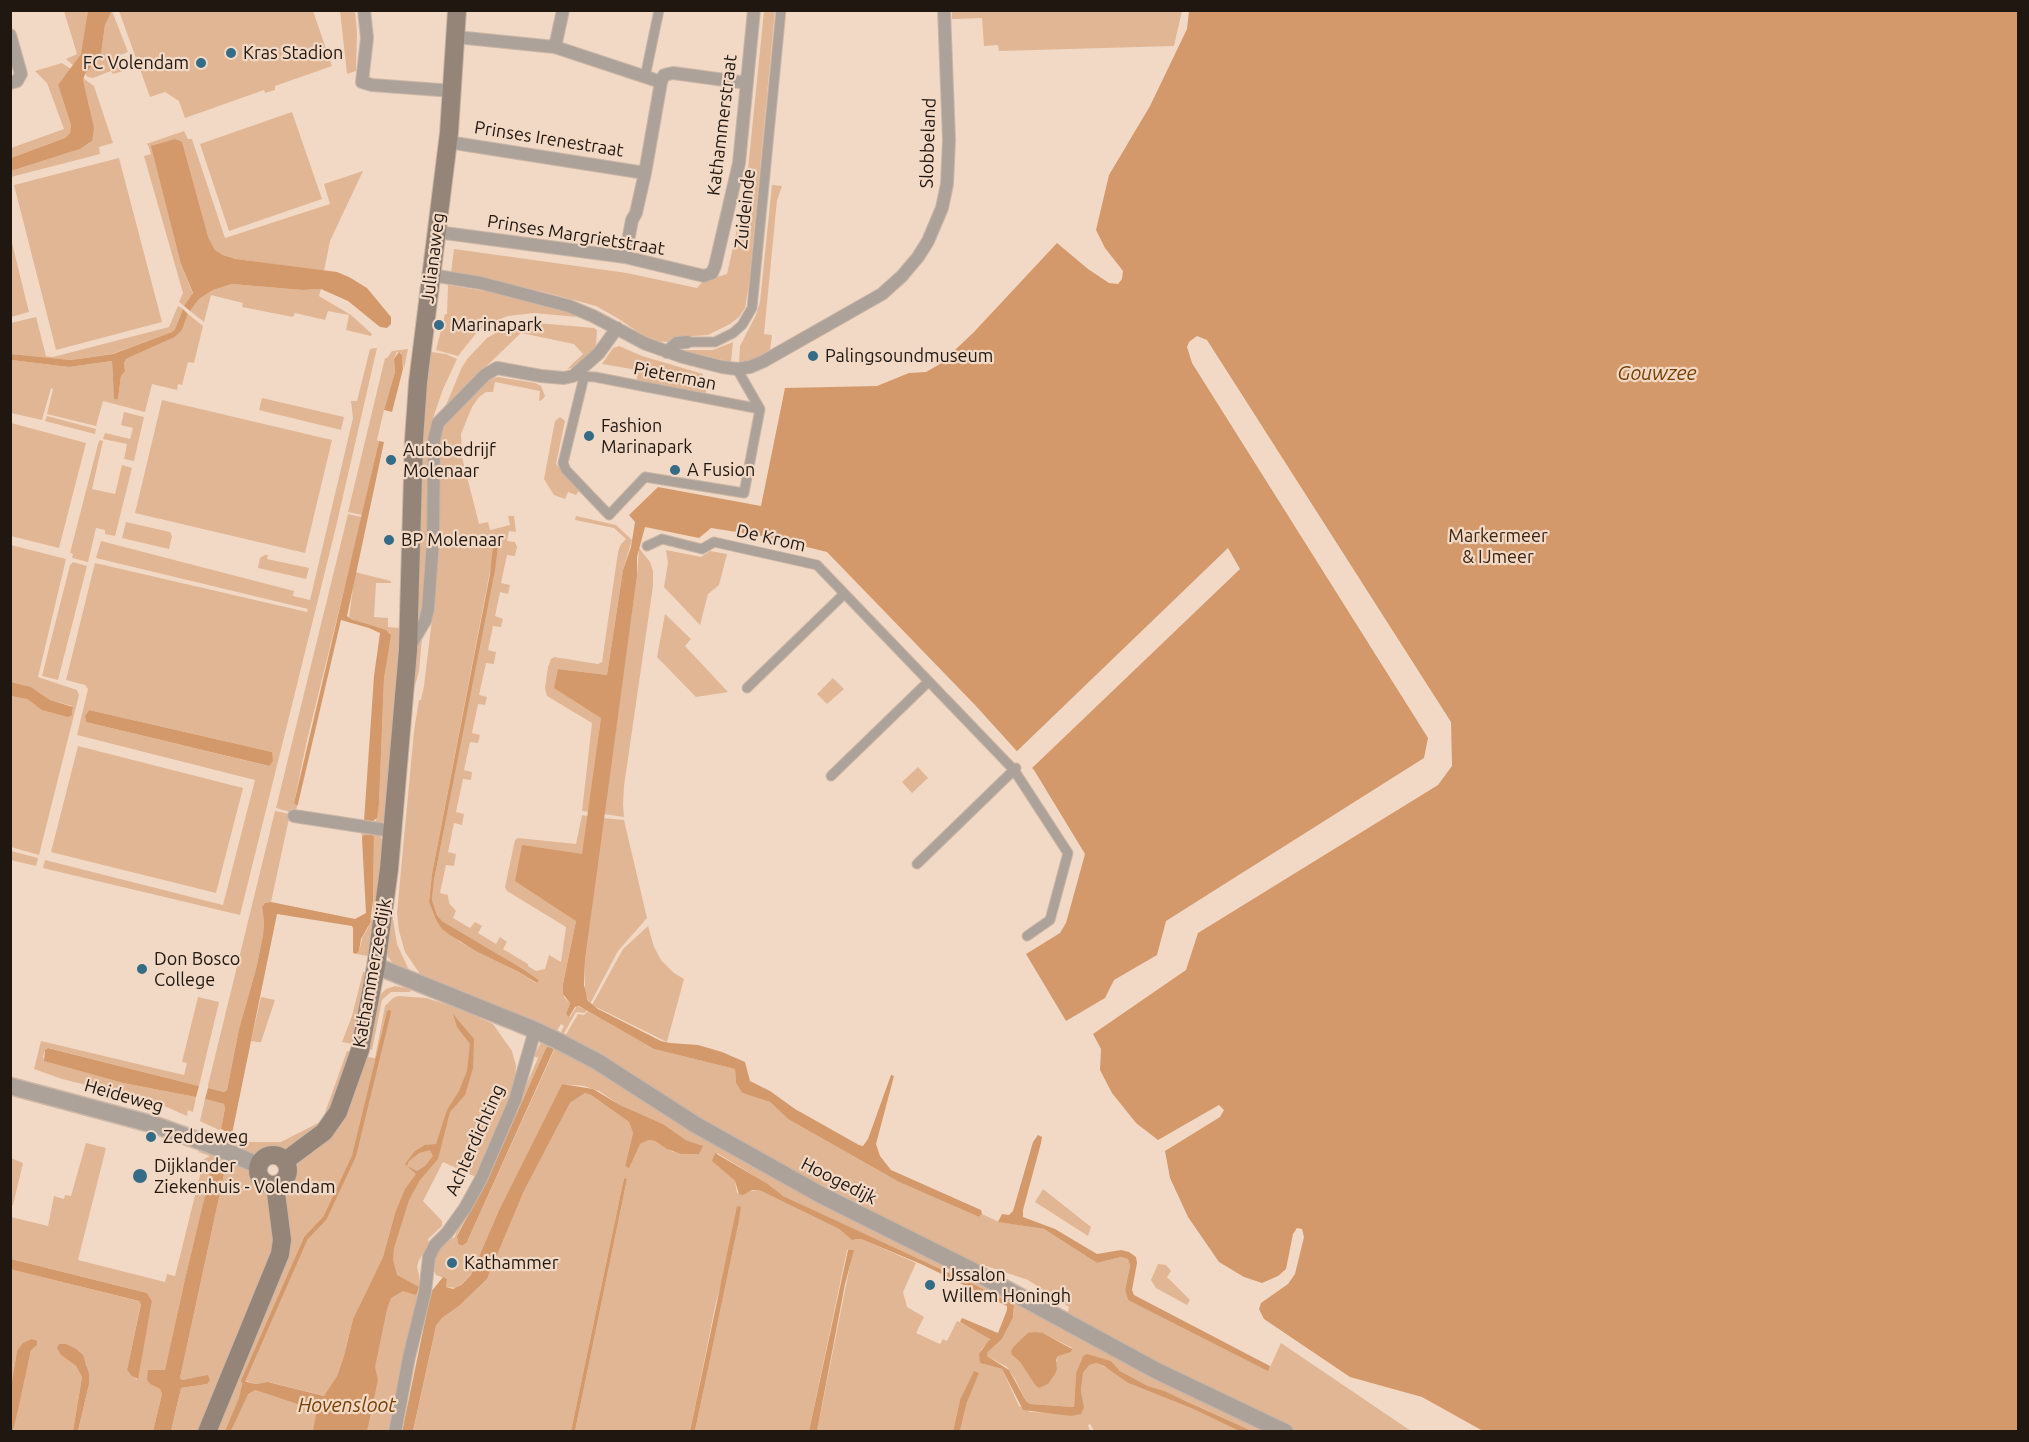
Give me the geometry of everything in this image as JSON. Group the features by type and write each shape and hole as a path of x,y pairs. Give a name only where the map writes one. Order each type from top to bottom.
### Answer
{"main road":[{"name":"Julianaweg","path":"408,650 415,423 448,142 457,10"},
{"name":"Kathammerzeedijk","path":"285,1161 324,1131 338,1112 360,1050 376,966 392,831 408,650"},
{"path":"273,1155 285,1161 288,1172 286,1178 275,1185 267,1184 260,1178 258,1165 263,1158 273,1155"},
{"path":"207,1431 280,1254 282,1240 275,1185"}],"street":[{"path":"364,10 367,38 362,82 372,85 453,91"},
{"path":"555,47 563,10"},
{"path":"645,77 659,10"},
{"name":"Kathammerstraat","path":"708,275 714,271 736,181 754,10"},
{"name":"Zuideinde","path":"667,352 677,343 715,342 733,333 742,325 752,308 781,10"},
{"name":"Slobbeland","path":"667,352 737,369 764,361 882,294 918,257 928,241 942,208 947,184 949,141 944,10"},
{"path":"10,34 21,74 17,81 10,83"},
{"path":"456,37 555,47 661,82"},
{"path":"625,257 645,173 664,75 673,73 747,83"},
{"name":"Prinses Irenestraat","path":"448,142 645,173"},
{"name":"Prinses Margrietstraat","path":"437,232 625,257 704,276 708,275"},
{"path":"431,275 481,283 570,306 667,352"},
{"path":"617,328 579,376 563,463 566,470 609,515 645,477 744,493 760,409"},
{"path":"408,650 425,621 428,609 433,542 434,440 438,423 483,377 501,367 542,376 564,378 579,376"},
{"name":"Pieterman","path":"737,369 760,409"},
{"name":"Pieterman","path":"579,376 760,409"},
{"name":"De Krom","path":"647,546 662,539 702,549 714,542 817,565 928,682 1016,768 1068,854 1050,920 1027,936"},
{"path":"747,688 844,594"},
{"path":"831,776 928,682"},
{"path":"917,864 1016,768"},
{"path":"294,816 392,831"},
{"name":"Hoogedijk","path":"376,966 535,1030 598,1062 696,1125 821,1195 973,1271 1157,1371 1285,1431"},
{"name":"Achterdichting","path":"395,1431 424,1292 429,1257 435,1245 465,1208 481,1179 515,1100 535,1030"},
{"name":"Heideweg","path":"10,1086 155,1125 258,1165"}],"shaded area":[{"path":"952,10 1118,10 1119,12 1182,11 1174,46 999,51 998,45 984,46 982,18 952,19"},
{"path":"64,11 88,11 84,48 74,66 66,59 77,54"},
{"path":"112,11 128,52 118,56 123,71 113,74 111,71 93,78 88,77 85,74 101,54 105,25"},
{"name":"Kras Stadion","path":"119,11 313,11 332,66 275,86 275,90 265,93 264,90 185,118 179,101 165,92 150,97"},
{"path":"340,11 355,11 356,71 347,74"},
{"path":"764,11 775,11 749,284 745,308 739,317 708,335 676,337 668,342 651,341 596,306 544,292 451,273 454,249 627,273 697,288 703,281 727,274 746,189"},
{"path":"62,63 71,69 58,85 71,125 70,133 65,138 11,158 11,148 64,129 47,83 35,71"},
{"path":"83,78 94,86 113,143 99,147 100,154 11,177 11,171 80,149 92,141 89,106"},
{"path":"292,112 322,199 229,231 200,144"},
{"path":"184,131 188,139 192,139 225,238 330,204 324,184 363,171 330,241 324,271 236,259 215,250 208,238 181,264 193,294 184,306 179,302 183,293 144,156 151,154 146,144"},
{"path":"119,158 162,322 56,350 14,185"},
{"path":"772,185 782,186 777,200 764,334 772,335 770,350 749,361 739,363 740,346 760,302"},
{"path":"11,239 29,312 10,317"},
{"path":"232,284 302,290 321,289 319,296 351,315 372,334 371,336 346,330 349,315 328,311 325,320 295,313 293,317 242,307 243,303 211,295 204,322 190,311 199,299 213,290"},
{"path":"448,285 492,292 571,313 576,317 535,313 508,316 490,323 477,332 458,356 436,350 445,314 447,314"},
{"path":"178,306 183,309 172,332 112,354 71,360 11,354 11,323 36,317 46,356 53,357 169,327"},
{"path":"188,314 203,326 194,363 188,362 182,385 178,384 177,390 152,384 145,412 103,401 96,426 47,414 53,389 51,388 42,420 11,413 11,360 69,367 112,361 114,398 118,399 126,359 175,337 182,330"},
{"path":"537,323 594,328 597,330 596,347 578,366 567,369 583,354 574,344 521,333 446,405 462,367 487,338 504,328 518,324"},
{"path":"733,342 731,362 682,350 713,350"},
{"path":"619,346 642,356 703,374 701,381 707,384 706,393 637,380 637,370 602,364 613,348"},
{"path":"377,348 335,531 240,915 43,868 45,860 223,905 255,780 77,735 88,689 85,685 66,680 95,563 307,612 308,609 96,558 101,541 294,591 293,596 310,600 353,418 351,401 357,401 370,349","holes":["89,710 272,752 268,766 86,722 85,716"]},
{"path":"408,349 404,369 401,353 397,352 394,359 395,372 377,440 379,441 362,515 348,512 385,358 392,351"},
{"path":"431,352 446,354 457,359 443,389 431,424 429,549 425,610 417,627 420,435 427,368"},
{"path":"498,377 535,383 541,386 545,396 539,401 540,391 495,382 493,392 486,392 479,397 472,407 461,434 462,457 479,524 488,522 490,530 510,525 508,516 514,516 516,532 509,531 507,541 515,542 517,547 515,556 507,555 501,583 510,585 508,594 500,592 495,616 503,619 501,627 493,626 488,650 496,652 494,664 486,663 479,695 487,697 485,705 478,704 472,733 480,735 478,743 470,742 464,770 472,772 471,780 463,779 456,812 464,814 462,825 454,823 448,852 456,854 454,866 446,865 440,893 448,895 449,903 456,911 453,918 470,928 475,922 482,926 478,933 496,944 500,937 507,942 503,949 536,971 545,969 549,955 561,962 566,927 507,891 505,887 515,840 518,838 576,844 582,815 588,816 576,921 563,984 564,997 570,1003 566,1014 570,1017 577,1006 587,1010 585,1013 576,1012 563,1035 559,1036 564,1026 561,1024 555,1034 424,980 405,952 397,913 414,731 419,700 421,700 424,686 432,619 438,443 441,427 489,379","holes":["498,548 432,900 437,915 442,921 539,980 536,983 460,942 436,920 429,902 432,874 491,566"]},
{"path":"262,398 344,417 341,430 259,410"},
{"path":"162,400 332,440 305,553 135,513"},
{"path":"124,412 144,417 134,461 124,459 127,444 103,439 105,433 130,439 133,428 121,425"},
{"path":"47,416 96,429 95,434 45,421"},
{"path":"560,417 565,421 556,464 579,489 576,495 568,492 565,499 554,495 544,479 555,421"},
{"path":"11,423 86,443 59,548 11,536"},
{"path":"100,440 103,441 92,489 115,494 122,465 132,468 115,536 105,534 105,530 96,528 88,562 72,558 73,554 70,553"},
{"path":"348,514 362,517 307,740 294,803 297,806 296,810 291,809 290,812 276,808"},
{"path":"576,516 616,525 632,540 623,570 607,675 558,669 601,718 589,812 582,811 592,723 547,696 545,688 548,667 554,657 598,664 602,662 618,552 626,539 614,528 575,520"},
{"path":"126,522 170,532 172,536 169,549 122,538"},
{"path":"11,545 66,559 38,677 77,690 79,695 39,855 11,847 11,696 27,699 35,705 72,715 73,709 72,706 50,700 31,687 10,682"},
{"path":"639,548 650,562 653,571 653,586 624,786 624,817 604,814"},
{"path":"666,550 701,557 710,551 727,554 719,585 708,594 700,625 664,587 668,563"},
{"path":"268,555 267,559 309,568 306,579 258,568 260,558"},
{"path":"73,562 87,566 58,680 42,676 70,565"},
{"path":"355,572 391,581 391,583 376,583 374,617 388,618 388,627 398,628 402,632 384,821 380,825 364,823 376,821 379,804 384,679 390,633 349,618"},
{"path":"665,614 691,639 685,646 728,692 696,697 657,657"},
{"path":"422,638 419,671 410,704 415,645"},
{"path":"833,678 844,689 827,704 817,694"},
{"path":"78,746 243,788 216,893 51,852"},
{"path":"918,767 928,778 912,793 902,782"},
{"path":"275,811 290,814 271,902 265,903 262,907 263,935 239,1029 227,1090 224,1092 208,1088 208,1085"},
{"path":"603,818 624,820 647,918 618,951 590,1004 585,991 585,960"},
{"path":"361,830 379,834 384,843 370,955 368,956 356,954 373,911 374,838 362,837"},
{"path":"11,851 38,858 36,866 11,860"},
{"path":"391,907 397,944 408,968 414,974 396,967 388,957 386,949"},
{"path":"648,926 654,947 661,960 684,979 667,1042 592,1005 623,949"},
{"path":"363,972 367,972 352,1044 342,1042 352,1016"},
{"path":"395,986 412,989 410,992 391,992 382,1000 372,1050 369,1049 379,996 386,989"},
{"path":"398,996 426,998 458,1008 493,1024 512,1051 516,1066 514,1090 476,1177 443,1162 423,1201 442,1221 442,1226 428,1239 429,1245 417,1267 419,1287 391,1431 343,1431 407,1187 395,1213 383,1257 353,1319 337,1376 325,1396 269,1382 256,1384 247,1381 225,1431 212,1432 278,1276 285,1191 293,1180 299,1160 342,1120 367,1057 375,1058 385,1006"},
{"path":"198,997 219,1002 199,1086 49,1048 45,1050 43,1057 45,1061 123,1083 196,1097 193,1112 188,1110 187,1116 155,1102 62,1079 34,1069 41,1041 184,1075 187,1063 182,1062"},
{"path":"261,997 275,1000 261,1042 257,1042 251,1041"},
{"path":"588,1011 654,1049 735,1069 736,1083 742,1093 770,1102 788,1119 899,1182 979,1217 982,1214 999,1222 1044,1229 1097,1263 1121,1257 1128,1259 1130,1266 1125,1290 1128,1300 1270,1367 1281,1343 1411,1431 1297,1431 1067,1316 1069,1307 1028,1280 959,1257 793,1174 565,1036 578,1014 584,1015"},
{"path":"541,1042 550,1045 546,1048 488,1178 457,1235 458,1244 462,1246 468,1240 556,1046 947,1264 944,1271 835,1221 777,1193 771,1186 717,1153 721,1168 735,1181 737,1193 759,1190 839,1229 850,1238 861,1239 916,1263 903,1292 907,1307 924,1317 916,1333 940,1344 943,1339 947,1341 957,1321 989,1337 989,1342 981,1350 984,1364 1002,1369 1019,1406 1030,1412 1056,1413 1083,1410 1081,1391 1083,1373 1089,1364 1096,1363 1109,1369 1128,1383 1193,1409 1239,1431 1094,1431 1090,1424 1088,1425 1090,1431 960,1431 967,1402 960,1400 953,1431 817,1431 853,1250 847,1250 809,1431 695,1431 738,1224 716,1302 690,1431 575,1431 627,1179 624,1178 571,1431 413,1432 436,1326 442,1318 459,1306 487,1279 524,1191 570,1103 585,1093 629,1122 633,1133 625,1166 628,1167 640,1144 649,1140 673,1152 699,1154 702,1146 686,1140 663,1124 620,1105 599,1091 584,1086 562,1084 499,1210 471,1275 457,1288 446,1287 447,1279 436,1275 432,1267 436,1253 445,1242 455,1237 458,1226 491,1166 538,1058 534,1056"},
{"path":"347,1051 351,1052 327,1118 290,1148 247,1153 199,1132 202,1129 232,1142 281,1142 322,1121"},
{"path":"205,1099 224,1104 219,1130 200,1121"},
{"path":"86,1143 106,1148 78,1260 165,1282 167,1274 175,1276 204,1159 210,1156 198,1152 201,1150 247,1168 255,1183 268,1195 275,1249 200,1431 171,1431 181,1388 207,1384 207,1376 182,1380 180,1378 226,1165 215,1160 165,1371 148,1370 150,1384 160,1389 162,1394 153,1431 78,1431 89,1384 86,1363 61,1355 76,1366 82,1377 73,1431 13,1431 31,1350 17,1351 11,1387 11,1269 141,1303 127,1370 137,1380 152,1301 147,1293 11,1259 11,1217 48,1226 54,1196 64,1199 65,1195 71,1196"},
{"path":"11,1158 23,1163 13,1205 11,1205"},
{"path":"1043,1189 1091,1227 1088,1236 1035,1202"},
{"path":"1158,1264 1166,1265 1171,1271 1167,1277 1190,1300 1187,1305 1156,1288 1151,1280"},
{"path":"951,1267 991,1288 989,1292 948,1273"},
{"path":"993,1289 1271,1431 1252,1431 1148,1386 1120,1371 1111,1361 1087,1355 1083,1356 1076,1373 1074,1407 1030,1404 1026,1401 1007,1367 987,1356 988,1352 1002,1339 1013,1318 1014,1309 1014,1305 991,1293","holes":["1029,1333 1043,1333 1072,1348 1058,1356 1056,1363 1035,1385 1020,1362 1012,1355 1015,1345"]},
{"path":"255,1390 303,1406 317,1415 314,1431 231,1432 245,1392"}],"water":[{"path":"88,11 112,11 105,25 101,54 83,80 94,128 92,141 80,149 11,171 11,158 65,138 70,133 71,125 58,85 81,54"},
{"name":"Gouwzee","path":"1189,11 2018,11 2018,1431 1483,1431 1422,1397 1350,1377 1264,1319 1259,1309 1261,1303 1288,1284 1295,1274 1304,1237 1302,1229 1297,1228 1293,1234 1286,1269 1278,1276 1262,1283 1244,1277 1219,1262 1188,1217 1170,1178 1165,1151 1220,1117 1224,1110 1219,1105 1158,1140 1136,1123 1112,1093 1100,1070 1101,1049 1093,1034 1186,970 1198,933 1438,785 1452,766 1451,722 1207,340 1197,336 1189,342 1187,347 1192,363 1428,738 1424,758 1166,921 1157,955 1114,980 1105,998 1066,1021 1026,954 1060,933 1066,923 1085,854 1034,770 975,705 827,552 762,536 711,528 699,538 645,527 637,557 637,576 585,960 584,985 588,1001 598,1009 661,1041 698,1045 745,1062 750,1081 770,1091 795,1109 863,1146 868,1139 891,1075 894,1076 876,1144 880,1156 891,1170 981,1210 982,1214 979,1217 899,1182 788,1119 770,1102 742,1093 736,1083 735,1069 654,1049 579,1006 575,1007 569,1017 566,1014 570,1003 563,994 563,984 576,921 515,881 522,845 582,854 601,718 554,688 558,669 607,675 623,570 631,547 635,522 629,515 658,487 761,506 785,388 877,386 909,373 926,372 940,364 973,333 1057,243 1088,269 1109,283 1118,284 1122,279 1123,271 1105,248 1096,230 1109,175 1150,106 1187,29"},
{"path":"175,139 182,142 208,237 215,250 236,259 337,272 349,277 367,288 391,317 391,324 387,328 380,327 348,301 321,289 302,290 232,284 213,290 199,299 190,311 184,306 193,293 181,264 151,146"},
{"path":"183,309 188,314 182,330 175,337 126,359 118,399 114,399 112,361 69,367 11,360 11,354 71,360 113,354 172,332"},
{"path":"399,352 402,355 403,369 392,412 384,410 395,372 394,359"},
{"path":"379,441 384,442 347,616 386,630 391,635 384,679 379,804 377,818 372,822 364,821 374,676 380,633 341,620 297,806 294,803"},
{"path":"493,546 498,547 495,570 432,900 437,915 442,921 523,969 539,980 537,983 476,951 442,929 429,902 432,874 490,574"},
{"path":"11,682 31,687 50,700 73,707 72,715 68,717 42,710 27,699 11,696"},
{"path":"89,710 272,752 273,761 269,766 86,722 85,716"},
{"path":"364,835 374,837 373,901 370,923 356,954 353,953 352,926 277,914 232,1134 227,1132 221,1129 224,1104 205,1099 208,1088 224,1092 227,1090 239,1029 263,935 262,907 265,903 271,902 355,919 366,913 362,837"},
{"name":"Hovensloot","path":"453,1014 474,1039 473,1068 465,1095 450,1112 438,1159 420,1180 409,1200 394,1248 393,1260 397,1275 419,1287 416,1295 403,1291 391,1298 387,1309 375,1367 378,1380 367,1431 313,1431 316,1415 303,1406 255,1390 248,1394 231,1431 225,1431 239,1398 243,1381 256,1384 268,1382 324,1396 337,1376 353,1319 383,1257 395,1213 405,1189 416,1174 407,1166 405,1164 415,1151 425,1145 436,1144 447,1110 459,1091 467,1071 470,1044 457,1027","holes":["430,1150 433,1156 425,1166 417,1171 407,1166 409,1161 419,1153"]},
{"path":"550,1045 554,1049 467,1242 462,1246 458,1244 457,1236 488,1178 546,1048"},
{"path":"48,1048 199,1086 196,1097 123,1083 44,1061 45,1050"},
{"path":"562,1084 593,1089 620,1105 663,1124 686,1140 703,1146 699,1154 681,1154 649,1140 640,1144 629,1168 625,1166 633,1133 629,1122 585,1093 570,1103 524,1191 487,1279 459,1306 442,1318 436,1326 413,1431 402,1432 431,1292 443,1277 447,1279 446,1287 453,1289 471,1275 499,1210"},
{"path":"1038,1135 1042,1137 1041,1143 1023,1217 1055,1229 1097,1254 1121,1250 1129,1252 1136,1257 1137,1263 1132,1290 1134,1295 1270,1366 1268,1371 1128,1300 1125,1290 1130,1266 1128,1259 1121,1257 1097,1263 1044,1229 998,1222 1002,1214 1009,1215 1013,1211 1033,1142"},
{"path":"715,1153 768,1184 783,1196 1014,1305 1013,1318 1002,1339 988,1352 987,1356 1009,1370 1026,1401 1030,1404 1074,1407 1076,1373 1083,1356 1087,1354 1111,1361 1120,1371 1148,1386 1252,1431 1239,1431 1193,1409 1128,1383 1096,1363 1089,1365 1083,1373 1081,1391 1084,1408 1081,1414 1071,1416 1023,1410 1002,1369 980,1363 979,1354 990,1339 960,1322 962,1318 998,1333 1007,1306 921,1264 861,1239 852,1240 839,1229 759,1190 739,1194 735,1181 712,1161"},
{"path":"214,1159 226,1165 180,1378 182,1380 208,1375 210,1380 207,1384 181,1388 171,1431 153,1431 162,1394 160,1389 147,1380 148,1370 165,1370"},
{"path":"624,1178 627,1179 575,1431 571,1431"},
{"path":"737,1206 741,1207 738,1225 695,1431 690,1431"},
{"path":"848,1250 854,1250 845,1284 817,1431 809,1431"},
{"path":"11,1259 147,1293 152,1301 138,1379 127,1370 141,1304 139,1301 14,1270 11,1269"},
{"path":"1028,1333 1043,1333 1072,1349 1071,1352 1058,1356 1055,1374 1048,1384 1039,1388 1011,1351"},
{"path":"32,1339 37,1341 37,1345 31,1350 13,1431 11,1431 11,1387 17,1351 23,1343"},
{"path":"59,1344 66,1344 83,1355 89,1374 89,1384 78,1431 73,1431 82,1377 76,1366 61,1355 57,1348"},
{"path":"974,1371 979,1373 967,1402 960,1431 953,1431 960,1400"}],"pier":[{"path":"1228,548 1240,569 1030,770 1015,753"}],"waterway":[{"path":"243,1381 306,1238 325,1218 354,1156 389,1012"}],"place":[{"name":"Kras Stadion","path":"231,53"},
{"name":"FC Volendam","path":"201,63"},
{"name":"Marinapark","path":"439,325"},
{"name":"Palingsoundmuseum","path":"813,356"},
{"name":"Fashion Marinapark","path":"589,436"},
{"name":"Autobedrijf Molenaar","path":"391,460"},
{"name":"A Fusion","path":"675,470"},
{"name":"BP Molenaar","path":"389,540"},
{"name":"Don Bosco College","path":"142,969"},
{"name":"Zeddeweg","path":"151,1137"},
{"name":"Dijklander Ziekenhuis - Volendam","path":"140,1176"},
{"name":"Kathammer","path":"452,1263"},
{"name":"IJssalon Willem Honingh","path":"930,1285"}],"park label":[{"name":"Markermeer & IJmeer","path":"1498,546"}]}
